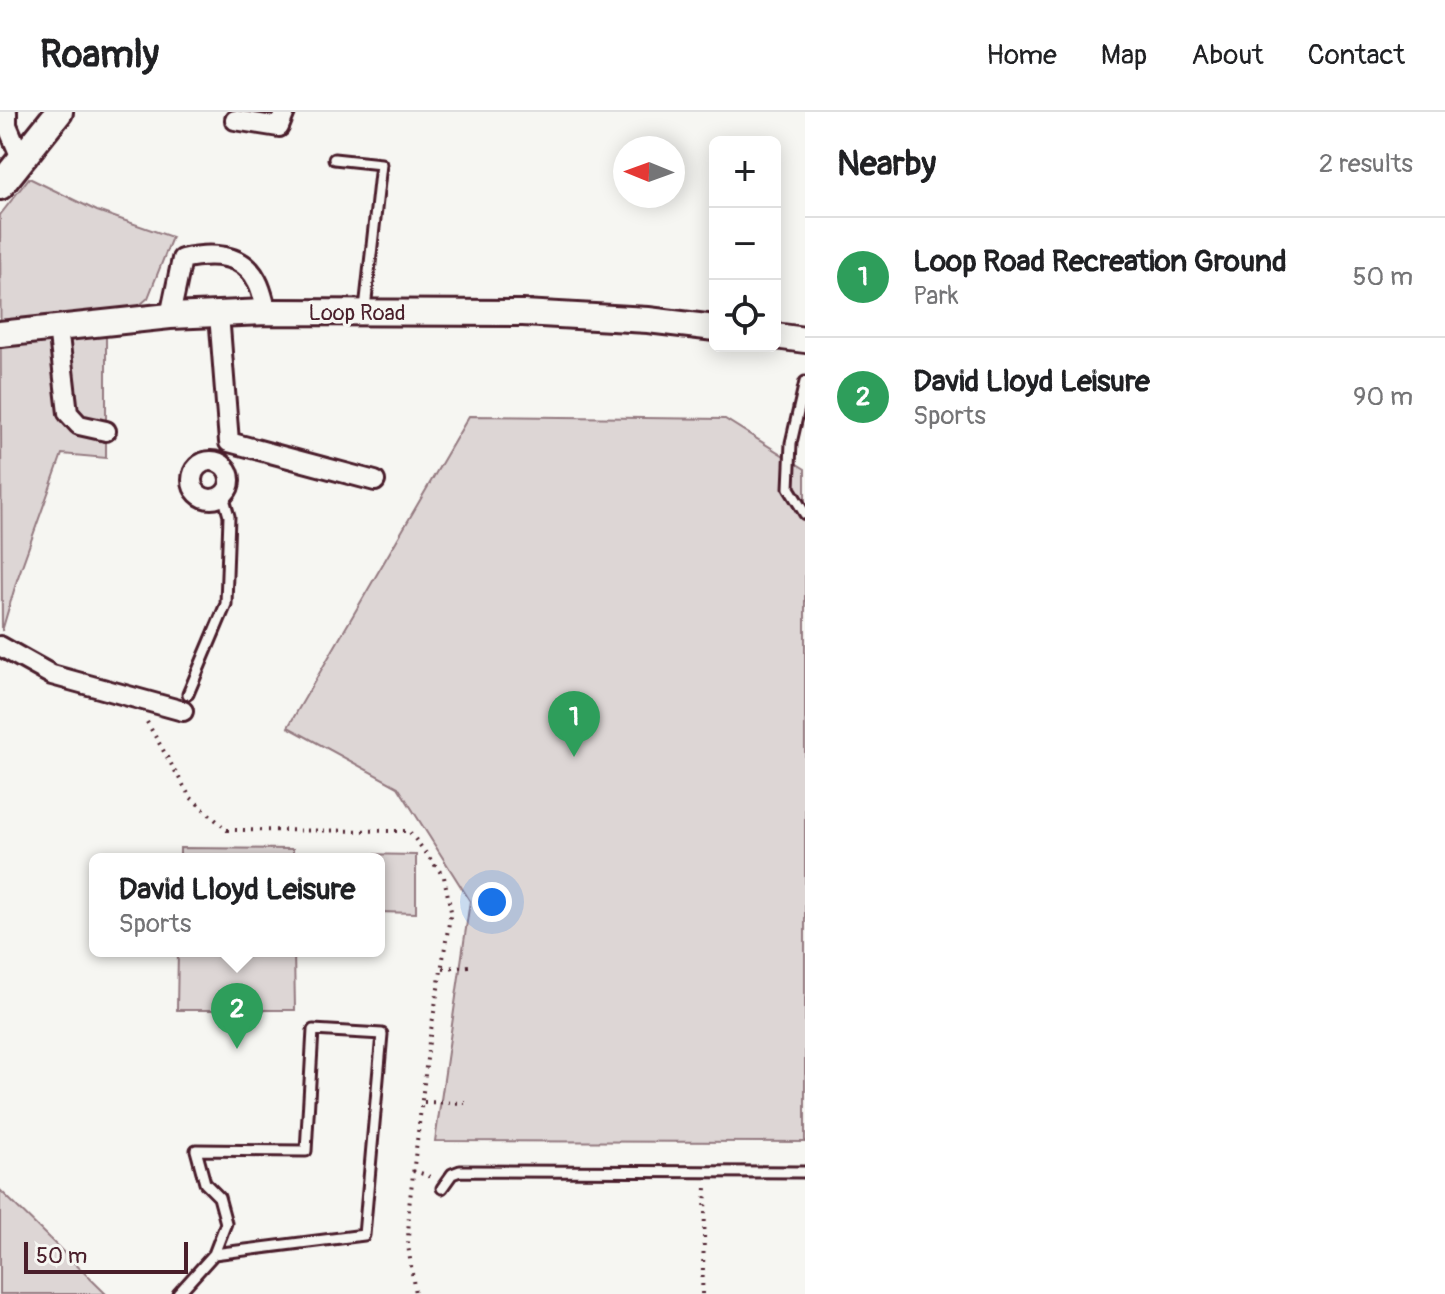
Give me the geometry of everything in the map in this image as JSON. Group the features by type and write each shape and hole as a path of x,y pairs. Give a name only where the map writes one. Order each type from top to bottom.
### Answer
{"main road":[{"path":"0,186 59,112"},
{"name":"Loop Road","path":"0,334 170,316 267,312 523,313 648,320 709,327"},
{"path":"781,337 805,340"}],"street":[{"path":"7,112 7,125 21,158"},
{"path":"235,120 279,127 285,112"},
{"path":"170,316 182,259 206,254 241,261 257,279 267,312"},
{"path":"219,314 229,442 222,464 230,480 223,495 215,499 203,498 191,483 194,470 210,460 222,464"},
{"path":"58,327 68,413 79,425 106,431"},
{"path":"229,442 375,481"},
{"path":"0,646 52,675 134,699 185,703"}],"lane":[{"path":"334,159 381,164 365,313"},
{"path":"805,382 791,443 789,488 805,514"},
{"path":"185,703 226,604 229,516 223,495"},
{"path":"178,1294 214,1254 226,1223 219,1197 205,1183 196,1150 306,1151 313,1030 382,1034 364,1235 214,1254"},
{"path":"442,1188 452,1174 460,1171 805,1172"}],"path":[{"path":"134,699 190,797 227,830 409,831 444,877 450,893 451,911 429,1042 409,1207 408,1245 415,1294"},
{"path":"443,968 470,966"},
{"path":"423,1102 465,1103"},
{"path":"702,1294 707,1172"}],"shaded area":[{"path":"29,178 97,211 172,237 148,298 106,334 106,458 62,454 2,631 0,215"},
{"path":"469,416 725,419 805,469 805,1142 435,1141 470,901 398,787 288,727"},
{"path":"180,848 293,849 293,853 180,853"},
{"path":"385,854 416,855 416,913 385,912"},
{"path":"178,957 294,957 295,1010 177,1010"},
{"path":"0,1190 106,1294 0,1294"}],"place":[{"name":"Loop Road Recreation Ground","path":"574,757"},
{"name":"David Lloyd Leisure","path":"237,1049"}]}
